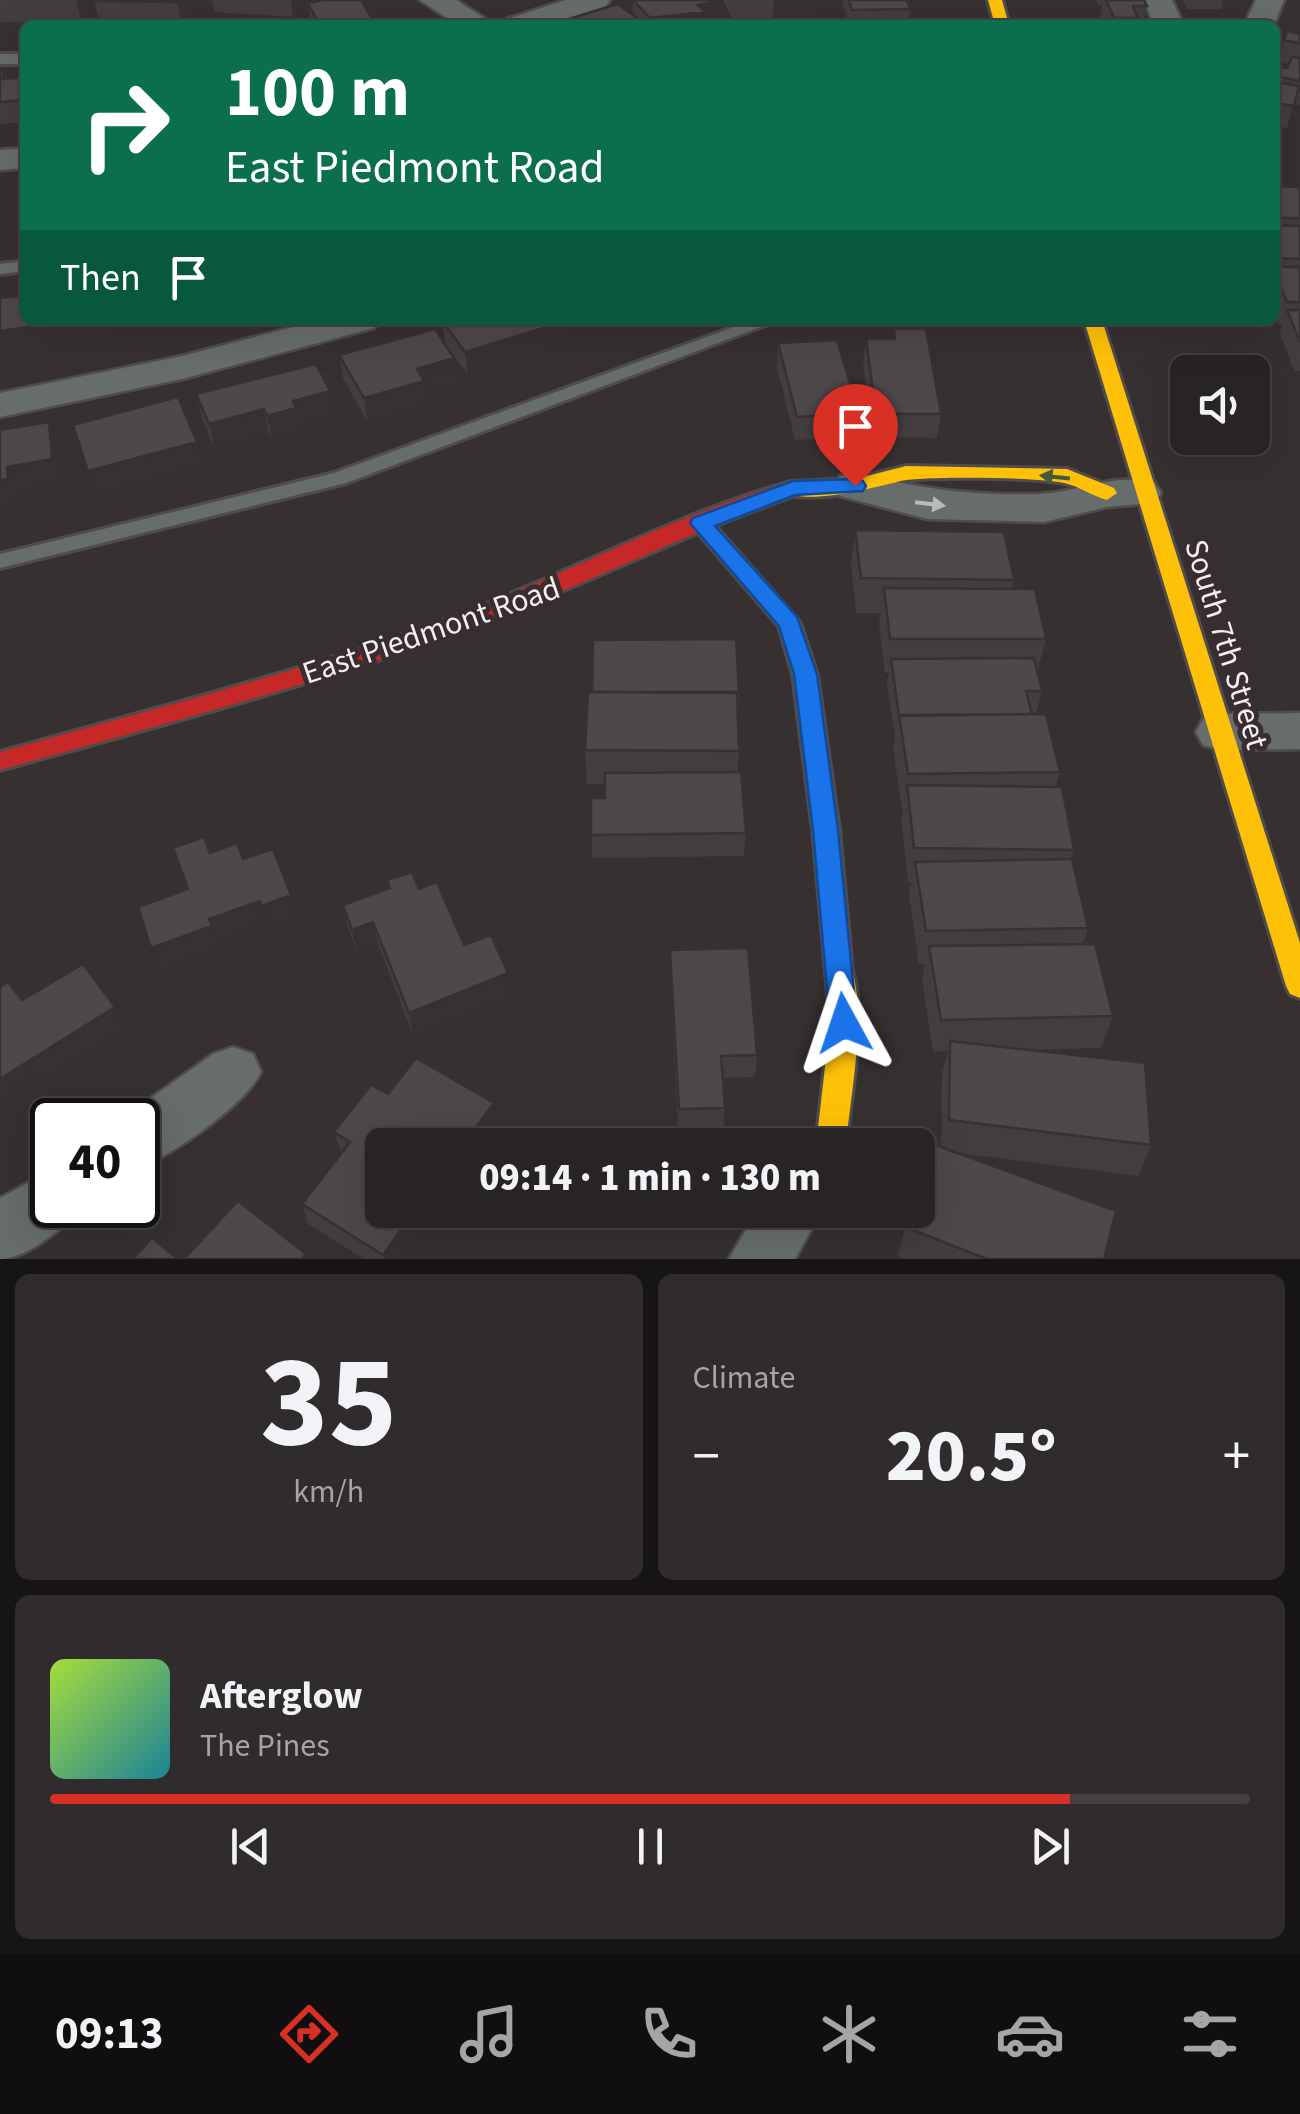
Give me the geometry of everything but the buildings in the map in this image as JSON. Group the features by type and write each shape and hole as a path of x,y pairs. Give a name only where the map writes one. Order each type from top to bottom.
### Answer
{"street":[{"path":"434,0 471,20"},
{"path":"532,20 596,0"},
{"path":"0,404 238,356 344,325"},
{"name":"South 7th Street","path":"1094,325 1127,493 1220,732 1300,986"},
{"name":"East Piedmont Road","path":"0,762 295,678 453,626 793,488 855,486 927,505 1004,490 1044,508 1127,493"},
{"path":"701,523 789,623 805,674 826,830 844,1023 833,1128"},
{"path":"1220,732 1300,731"},
{"path":"160,1125 233,1072"},
{"path":"0,1233 30,1213"},
{"path":"760,1259 780,1228"}],"lane":[{"path":"0,562 339,478 756,325"}],"traffic: fast":[{"path":"701,523 789,623 805,675 826,830 839,971"}],"traffic: slow":[{"path":"995,0 1001,20"},
{"path":"1095,325 1300,986"},
{"path":"791,489 855,486 906,473 1001,474 1067,476 1107,493"},
{"path":"833,1128 844,1023 839,971"}],"traffic: jam":[{"path":"0,761 396,645 495,610 705,520 791,489"}],"route":[{"path":"844,1023 826,830 805,674 789,623 701,523 793,488 855,486"}]}
